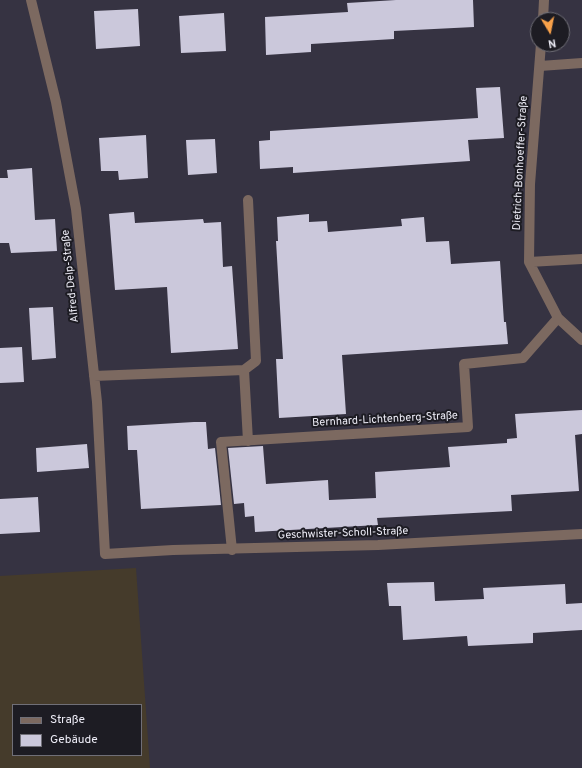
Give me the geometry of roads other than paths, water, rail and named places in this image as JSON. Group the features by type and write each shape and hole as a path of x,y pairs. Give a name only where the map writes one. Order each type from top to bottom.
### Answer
{"street":[{"name":"Alfred-Delp-Straße","path":"31,0 56,102 76,209 83,262 97,402 105,554"},
{"path":"543,12 544,0"},
{"name":"Dietrich-Bonhoeffer-Straße","path":"541,52 530,184 529,262 558,318"},
{"path":"540,66 582,63"},
{"path":"94,376 244,370 256,361 248,200"},
{"path":"529,262 582,259"},
{"path":"558,318 582,340"},
{"name":"Bernhard-Lichtenberg-Straße","path":"232,550 221,442 468,427 464,364 523,358 558,318"},
{"path":"244,370 248,440"},
{"name":"Geschwister-Scholl-Straße","path":"105,554 173,550 232,550 385,545 582,534"}]}
